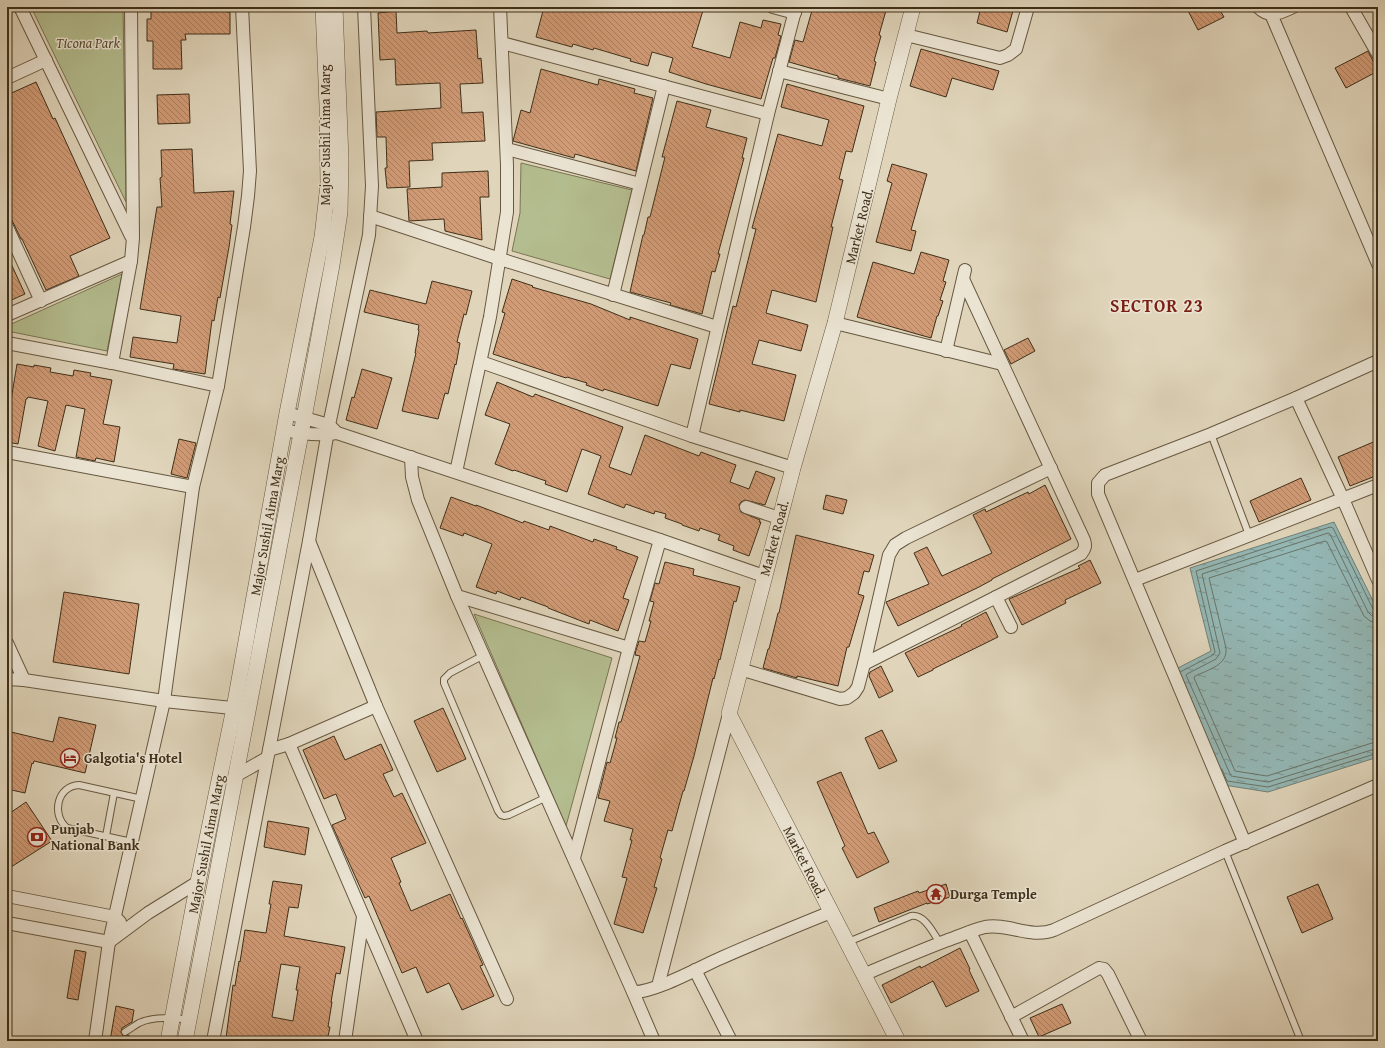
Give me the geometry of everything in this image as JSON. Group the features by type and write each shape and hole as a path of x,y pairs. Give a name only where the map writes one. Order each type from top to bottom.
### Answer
{"street":[{"path":"20,7 133,238"},
{"path":"112,363 131,261 133,238 131,7"},
{"path":"95,1041 109,942 164,701 193,487 218,386 248,196 250,171 242,7"},
{"name":"Major Sushil Aima Marg","path":"168,1041 198,882 234,708 287,413 322,237 328,185 327,106 323,7"},
{"name":"Major Sushil Aima Marg","path":"185,1041 304,418 332,265 340,212 341,159 335,7"},
{"path":"213,1041 369,235 372,186 364,7"},
{"path":"456,472 481,362 507,212 507,149 500,7"},
{"path":"692,436 768,114 796,10 773,7"},
{"name":"Market Road.","path":"898,1041 846,943 729,714 779,518 835,323 889,99 913,7"},
{"path":"906,35 1000,58 1008,55 1016,49 1028,7"},
{"path":"1258,7 1263,12 1271,14 1293,7"},
{"path":"1351,7 1378,54"},
{"path":"1271,14 1374,244 1378,264"},
{"path":"502,43 768,114"},
{"path":"7,78 46,60"},
{"path":"779,71 889,99"},
{"path":"613,295 664,86"},
{"path":"507,149 640,184"},
{"path":"370,216 500,259 717,327"},
{"path":"7,227 41,301"},
{"path":"7,315 131,261"},
{"path":"864,664 1081,554 1085,550 1086,545 1084,540 1002,364 964,274 946,351"},
{"path":"835,323 1002,364"},
{"path":"7,343 112,363 218,386"},
{"path":"1245,843 1098,494 1098,483 1105,475 1212,434 1378,361"},
{"path":"481,362 692,436 793,468"},
{"path":"1296,398 1343,499 1378,580"},
{"path":"287,413 304,418 331,431 764,576"},
{"path":"284,430 301,434 331,431"},
{"path":"7,452 193,487"},
{"path":"411,457 413,481 418,500 457,596 654,1041"},
{"path":"740,669 840,699 847,698 854,693 858,687 889,555 894,545 1051,468"},
{"path":"1135,580 1378,485"},
{"path":"746,507 779,518"},
{"path":"574,858 629,648 660,540"},
{"path":"309,541 376,706 507,999"},
{"path":"457,596 629,648"},
{"path":"996,597 1011,627"},
{"path":"7,643 24,680"},
{"path":"7,679 24,680 164,701 249,709"},
{"path":"236,775 268,754 288,744 376,706"},
{"path":"658,986 729,714"},
{"path":"288,744 417,1041"},
{"path":"863,975 940,943 970,932 995,926 1045,934 1225,851 1378,786"},
{"path":"7,923 109,942 148,913 198,882"},
{"path":"7,896 115,917 126,929"},
{"path":"633,992 645,991 658,986 720,958 831,912"},
{"path":"345,1041 363,917"},
{"path":"970,932 1023,1041"},
{"path":"1010,1017 1099,968 1104,969 1108,974 1141,1041"},
{"path":"696,970 731,1041"}],"lane":[{"path":"1212,434 1249,535"},
{"path":"484,655 450,673 444,679 444,683 498,811 501,815 509,815 547,797"},
{"path":"132,842 68,828 63,824 59,817 58,808 61,796 73,785 79,785 142,800"},
{"path":"106,836 114,793"},
{"path":"1225,851 1301,1041"},
{"path":"846,943 916,915 922,918 940,943"},
{"path":"125,1032 140,1023 149,1020 173,1018 190,1020"}],"green space":[{"name":"Ticona Park","path":"31,7 123,7 126,202"},
{"path":"521,163 632,190 610,279 512,251 520,213"},
{"path":"122,274 107,351 7,331 7,326"},
{"path":"474,614 612,658 566,826"}],"water":[{"path":"1334,522 1378,611 1378,757 1268,792 1224,785 1174,670 1211,651 1190,568"}],"building":[{"path":"151,7 227,7 227,12 230,12 230,34 185,34 186,40 181,40 182,69 153,69 153,41 147,41 147,19 151,19"},
{"path":"544,7 704,7 692,47 730,58 740,22 761,28 763,20 781,24 778,35 781,36 761,99 669,72 673,58 652,52 648,66 630,61 631,59 594,48 593,50 573,44 572,47 536,37"},
{"path":"813,7 887,7 879,35 881,36 874,61 876,62 870,86 838,78 838,76 789,62 795,40 803,42"},
{"path":"981,7 1014,7 1007,32 977,23"},
{"path":"1186,7 1218,7 1224,17 1198,30"},
{"path":"396,11 397,33 476,30 478,59 481,58 483,83 460,84 462,113 483,112 485,141 432,143 433,160 409,161 410,187 387,188 385,168 387,168 386,137 377,137 376,112 441,108 440,83 396,85 395,59 380,60 378,13"},
{"path":"921,49 999,71 993,90 952,78 946,97 910,86"},
{"path":"1368,51 1378,71 1346,88 1335,68"},
{"path":"541,69 598,85 599,79 635,89 634,93 653,98 636,171 575,154 574,158 513,141 521,110 530,113"},
{"path":"36,82 53,119 55,118 110,238 70,256 79,276 46,290 7,210 7,95"},
{"path":"787,84 864,106 852,152 846,151 839,179 843,180 831,227 833,227 816,302 772,290 766,313 808,325 801,351 759,340 752,364 796,375 784,421 709,404 733,306 736,307 743,280 756,229 752,228 778,134 822,146 829,120 781,107"},
{"path":"189,94 190,123 158,124 157,95"},
{"path":"677,101 711,110 706,127 747,138 742,158 744,158 718,254 720,254 715,272 712,271 702,314 670,305 671,303 630,292 643,235 648,217 650,217 665,157 662,157"},
{"path":"192,149 194,193 234,191 229,247 220,298 218,297 214,321 212,320 205,374 173,369 174,364 130,357 133,337 177,343 181,316 140,309 157,207 162,207 160,178 162,177 161,150"},
{"path":"892,164 927,174 911,230 916,231 911,251 876,242 892,183 887,181"},
{"path":"488,171 489,197 480,197 482,240 445,231 444,219 409,221 407,189 442,187 442,173"},
{"path":"921,252 949,260 943,281 946,282 940,300 943,301 931,338 857,317 873,262 914,274"},
{"path":"7,255 25,294 7,302"},
{"path":"512,279 533,286 532,287 591,304 630,320 630,317 698,339 690,369 671,364 658,406 604,389 603,391 586,385 587,383 567,377 566,378 493,354 505,313 502,312"},
{"path":"432,281 472,291 457,342 460,343 456,365 455,364 448,394 445,393 438,419 402,411 416,353 419,325 364,312 370,290 426,304"},
{"path":"1028,338 1035,351 1011,364 1004,350"},
{"path":"17,364 51,368 50,372 73,376 74,370 91,373 90,376 112,380 103,424 120,427 114,462 96,458 95,461 76,457 85,409 66,405 55,451 38,446 48,401 28,397 26,399 18,444 7,442 7,399 11,400"},
{"path":"362,369 392,378 377,429 346,420"},
{"path":"497,382 533,397 535,394 623,427 609,467 631,475 645,435 699,456 701,452 736,465 730,482 749,489 756,471 775,478 765,505 745,500 739,505 741,512 760,520 759,522 761,522 749,556 733,550 734,546 718,540 720,535 700,528 699,531 682,525 665,518 666,514 655,511 654,514 626,504 624,508 588,494 601,456 582,449 567,492 545,484 546,481 495,464 510,424 485,415"},
{"path":"179,439 196,443 187,478 171,474"},
{"path":"1378,440 1378,475 1350,486 1338,457"},
{"path":"1301,478 1311,500 1259,522 1250,501"},
{"path":"1045,485 1071,539 979,587 898,626 886,602 929,584 914,553 927,547 942,576 992,553 973,515 985,509 986,512 1028,492 1029,494"},
{"path":"826,495 847,500 843,514 823,509"},
{"path":"451,497 523,523 524,521 549,530 550,526 593,542 594,539 617,547 616,549 638,557 623,598 629,600 618,631 590,620 589,624 521,597 520,600 497,591 496,594 476,587 492,544 464,533 463,536 440,528"},
{"path":"796,535 874,555 869,572 864,571 858,594 864,596 849,647 847,647 838,686 797,676 797,678 763,668 779,613"},
{"path":"1090,560 1101,583 1065,600 1066,603 1022,625 1009,599 1080,568 1078,566"},
{"path":"665,562 694,569 693,575 740,587 736,602 734,601 720,660 719,659 714,679 713,678 684,791 672,831 668,830 660,858 662,859 654,887 657,888 643,933 614,924 627,878 622,877 632,840 630,840 633,829 604,821 610,801 598,798 607,762 610,763 617,738 615,738 619,722 621,722 640,656 635,655 636,650 639,641 645,642 651,621 649,621 654,602 650,601 655,583 659,584"},
{"path":"64,592 139,604 129,674 53,662"},
{"path":"986,612 998,637 918,677 905,653 962,626 961,625"},
{"path":"881,666 893,691 879,698 869,676 870,672"},
{"path":"443,708 466,759 437,772 414,721"},
{"path":"59,717 96,725 85,773 34,761 33,764 32,763 25,793 7,789 7,731 53,742"},
{"path":"882,730 897,761 879,769 865,738"},
{"path":"334,736 345,760 381,744 393,770 383,774 394,797 402,793 426,843 391,858 401,882 399,883 411,911 450,894 483,965 480,966 494,996 462,1010 449,983 427,993 416,967 402,973 369,896 365,898 332,825 346,819 336,794 324,799 303,750"},
{"path":"841,772 868,834 874,832 889,862 857,878 842,848 845,846 817,782"},
{"path":"26,802 52,841 11,867 7,862 7,815"},
{"path":"268,821 309,828 305,855 264,847"},
{"path":"273,881 302,885 298,908 289,907 284,936 345,947 340,974 336,973 327,1041 288,1041 273,1038 272,1041 241,1041 226,1038 233,985 235,986 245,930 266,933 271,904 269,904","holes":["281,964 300,967 293,1021 272,1017"]},
{"path":"946,884 950,897 927,903 879,922 874,908 918,891 919,893"},
{"path":"1318,884 1333,919 1302,933 1287,897"},
{"path":"960,948 979,991 946,1007 933,981 891,1003 882,985 920,966 921,968"},
{"path":"75,950 86,952 78,1000 67,998"},
{"path":"1062,1004 1071,1023 1039,1037 1030,1018"},
{"path":"116,1006 134,1010 132,1022 122,1028 121,1032 123,1036 129,1035 128,1041 110,1041"}],"place":[{"name":"Galgotia's Hotel","path":"70,758"},
{"name":"Punjab National Bank","path":"37,837"},
{"name":"Durga Temple","path":"936,894"}],"district":[{"name":"SECTOR 23","path":"1157,305"}]}
